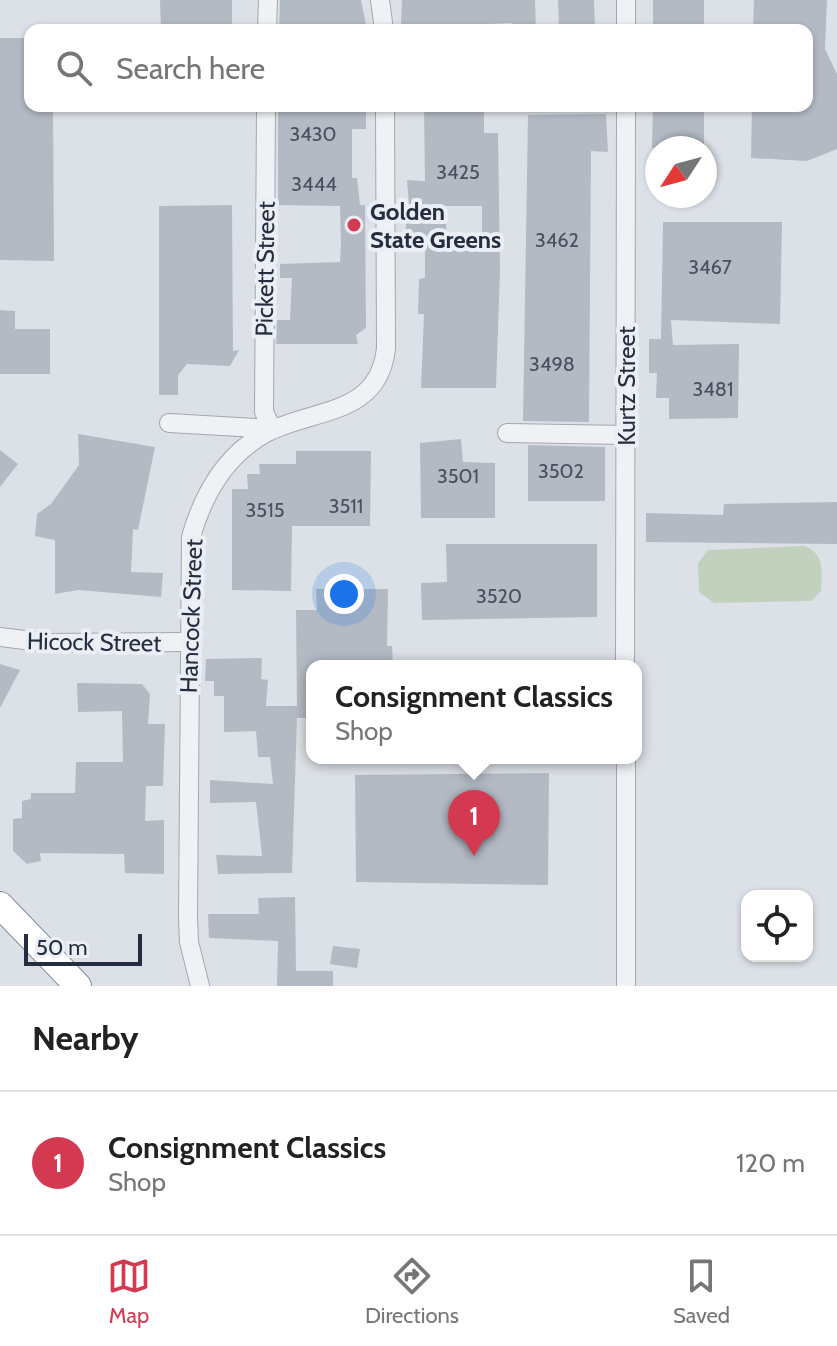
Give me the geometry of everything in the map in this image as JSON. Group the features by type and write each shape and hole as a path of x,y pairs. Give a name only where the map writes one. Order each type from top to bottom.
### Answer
{"highway":[{"path":"0,905 78,986"}],"street":[{"path":"267,24 268,0"},
{"path":"380,0 383,24"},
{"path":"626,0 626,24"},
{"name":"Pickett Street","path":"266,112 264,412 272,429"},
{"name":"Hancock Street","path":"200,986 189,942 188,917 189,557 200,508 228,464 272,429 353,402 373,383 383,364 385,112"},
{"name":"Kurtz Street","path":"625,660 626,112"},
{"path":"169,423 272,429"},
{"path":"507,433 626,435"},
{"name":"Hicock Street","path":"0,637 48,643 188,642"},
{"path":"626,764 626,986"}],"green space":[{"path":"804,546 816,553 822,570 821,591 811,601 714,603 699,592 698,563 708,550"}],"building":[{"path":"160,0 232,0 232,24 161,24"},
{"path":"280,0 361,0 366,24 279,24"},
{"path":"402,0 535,0 536,24 401,24"},
{"path":"558,0 594,0 595,24 559,24"},
{"path":"653,0 704,0 704,24 653,24"},
{"path":"754,0 827,0 825,49 837,74 837,149 807,161 751,158 752,112 813,112 813,24 753,24"},
{"path":"0,38 24,38 24,112 53,112 54,261 0,260"},
{"path":"278,112 366,112 366,129 352,129 352,178 357,178 360,205 365,205 366,328 356,335 358,344 276,344 277,320 290,320 292,278 280,278 280,264 340,262 341,242 340,206 278,205"},
{"path":"424,112 484,112 484,133 498,133 500,271 496,388 421,388 424,314 418,314 419,279 425,278 425,242 406,242 406,216 410,216 407,180 425,181","holes":["445,206 482,206 482,242 447,242"]},
{"path":"653,112 704,112 704,136 652,136"},
{"path":"606,114 608,152 591,151 589,422 523,421 528,115"},
{"path":"232,205 233,351 239,350 230,366 187,364 178,375 178,395 159,395 159,206"},
{"path":"663,222 782,222 780,324 671,320 673,345 739,344 738,418 669,419 669,398 656,398 657,373 649,373 649,339 661,339"},
{"path":"0,310 15,311 15,329 50,329 50,374 0,374"},
{"path":"78,434 155,447 138,530 133,529 131,572 163,573 161,597 78,590 55,594 55,540 35,536 37,514 51,504 79,465"},
{"path":"461,439 463,462 495,463 495,518 421,518 420,443"},
{"path":"528,445 605,447 605,501 528,501"},
{"path":"0,450 18,464 0,487"},
{"path":"296,451 371,451 370,526 292,526 291,591 232,590 232,489 248,489 247,474 260,474 259,464 296,464"},
{"path":"837,502 837,544 646,542 646,513 723,515 724,504"},
{"path":"446,544 597,544 597,617 422,620 421,583 447,582"},
{"path":"316,589 388,589 387,646 392,646 393,660 306,660 306,718 297,718 292,873 218,874 216,855 262,856 256,802 210,803 210,780 273,784 270,757 258,757 256,731 224,732 224,696 214,696 214,681 205,681 206,659 262,658 261,679 268,680 266,706 297,706 296,610 317,610"},
{"path":"0,664 20,670 0,708"},
{"path":"77,683 142,684 150,694 148,724 165,724 163,786 146,786 145,821 164,820 164,874 125,873 124,854 40,853 41,861 27,864 13,851 13,819 22,818 22,801 31,799 31,793 75,793 76,762 123,762 122,711 78,712"},
{"path":"549,773 548,885 356,882 355,775"},
{"path":"295,897 296,971 333,971 333,986 277,986 278,941 209,938 208,914 259,914 258,898"},
{"path":"333,946 360,949 357,968 330,964"}],"place":[{"name":"Golden State Greens","path":"354,225"},
{"name":"Consignment Classics","path":"474,856"}]}
